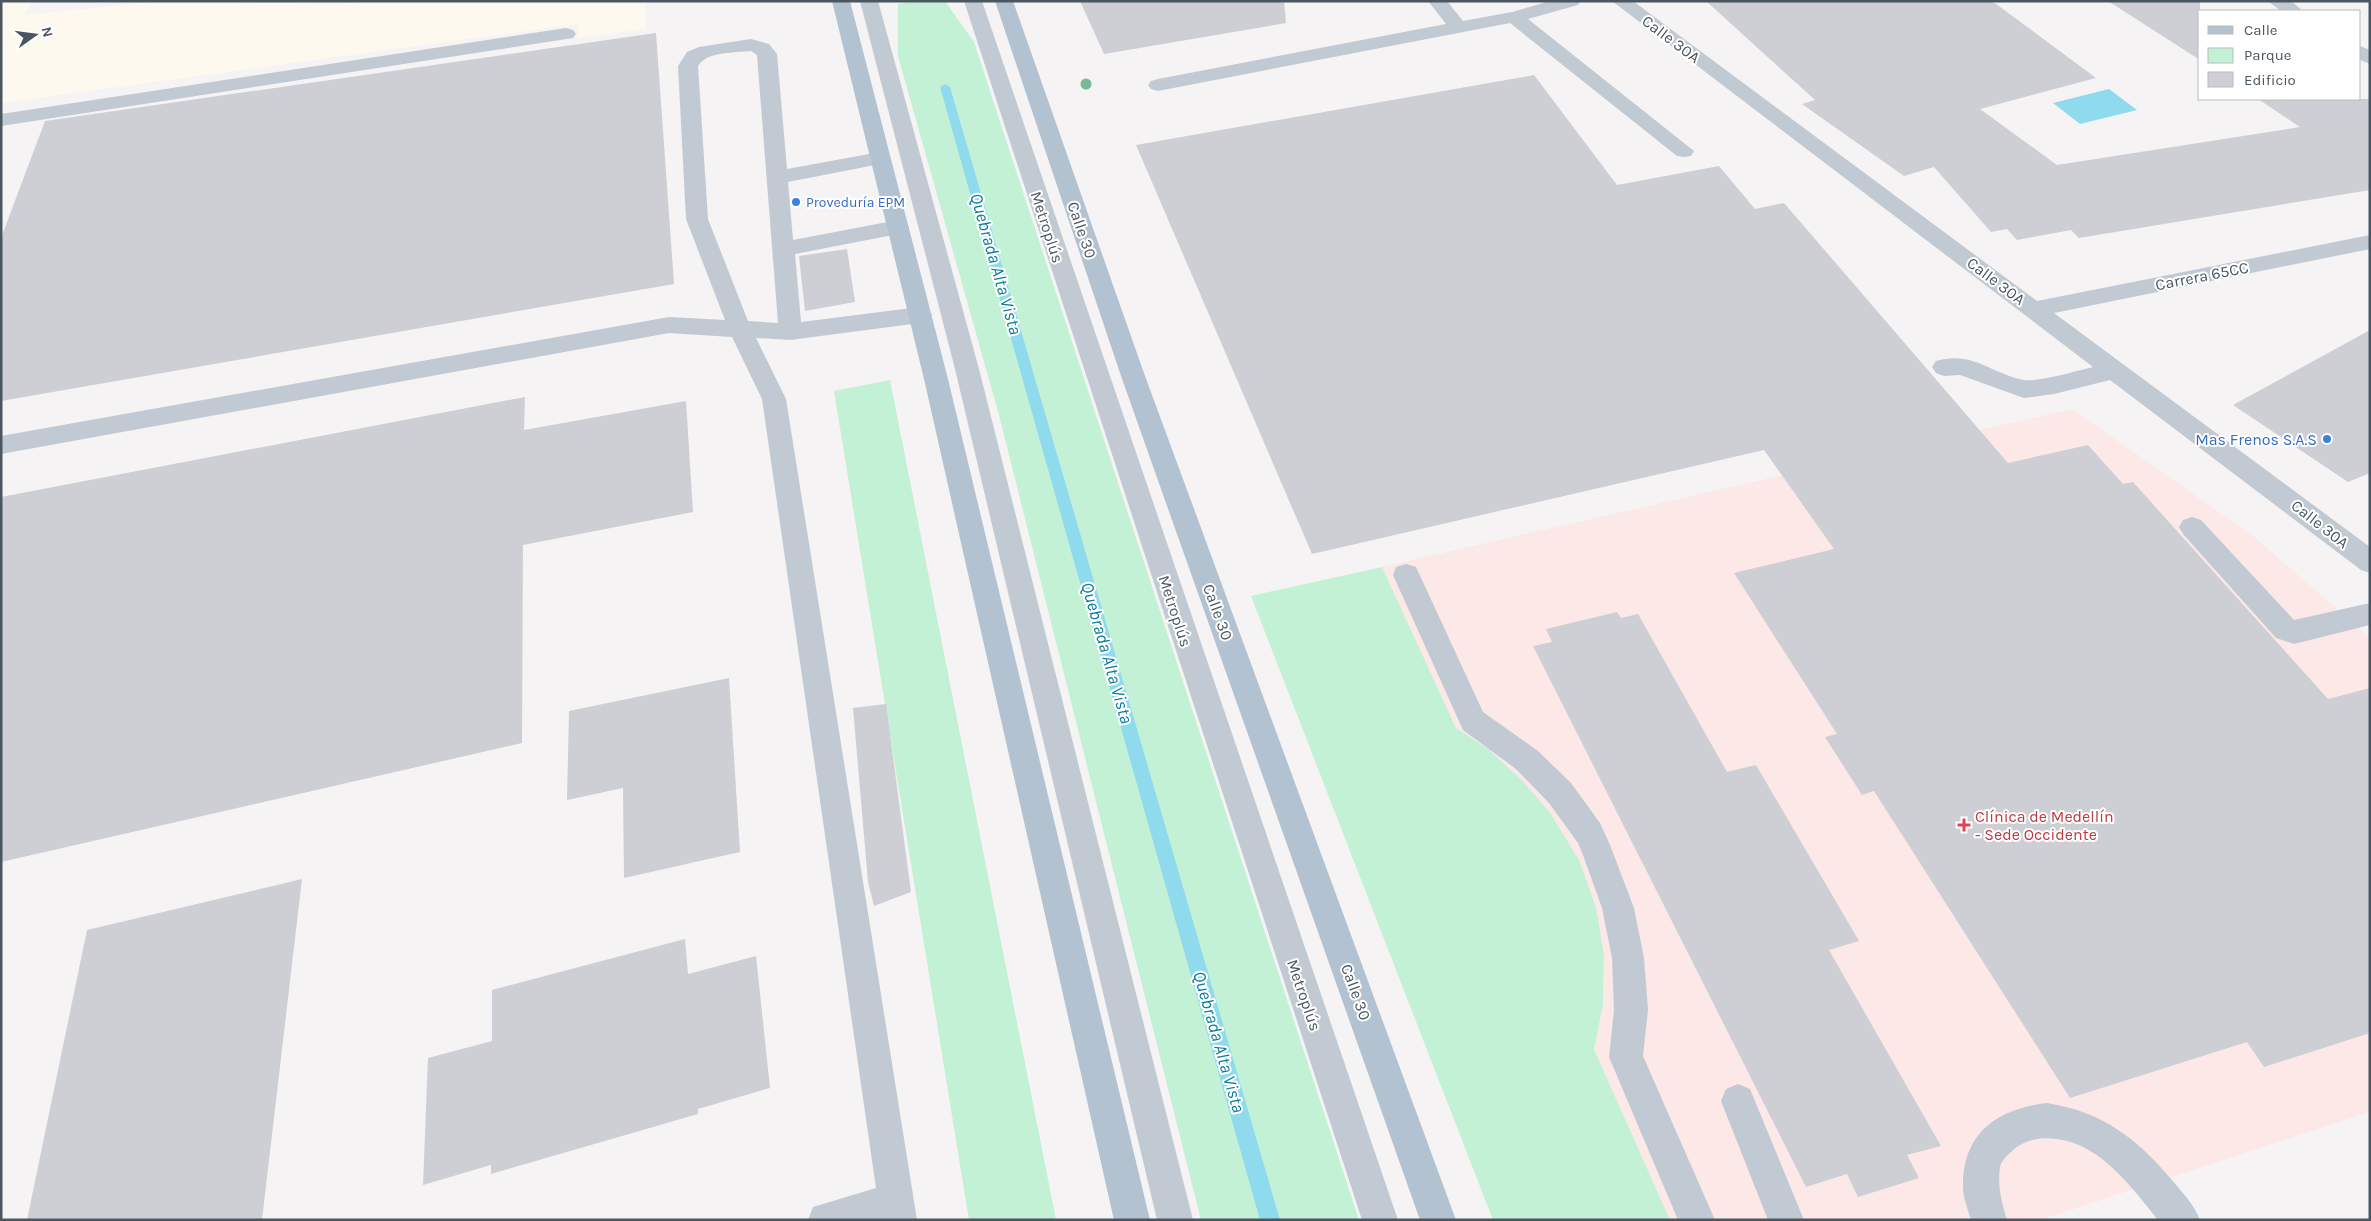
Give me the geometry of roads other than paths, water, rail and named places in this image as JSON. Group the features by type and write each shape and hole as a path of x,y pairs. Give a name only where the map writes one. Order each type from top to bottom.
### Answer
{"main road":[{"path":"841,1 920,315 1132,1220"},
{"name":"Calle 30","path":"1004,1 1133,376 1438,1220"}],"street":[{"path":"870,1 967,369 1175,1220"},
{"name":"Metroplús","path":"973,1 1380,1220"},
{"path":"1437,1 1459,28"},
{"path":"1158,84 1514,17 1570,1"},
{"name":"Calle 30A","path":"1621,1 2370,562"},
{"path":"2277,1 2292,10"},
{"path":"1514,17 1684,151"},
{"path":"1,120 566,34"},
{"path":"790,332 767,54 762,48 751,45 706,51 694,56 688,66 697,218 740,330 774,399 898,1211 826,1220"},
{"path":"777,177 880,158"},
{"path":"782,249 898,227"},
{"name":"Carrera 65CC","path":"2034,309 2370,242"},
{"path":"1,445 669,325 790,332 920,315"},
{"path":"1944,367 1962,366 2024,389 2115,370"},
{"path":"2192,527 2286,630 2294,632 2370,614"},
{"path":"1406,576 1473,721 1527,760 1560,793 1589,834 1599,855 1610,880 1625,933 1631,985 1630,1033 1626,1057 1698,1220"},
{"path":"1738,1101 1786,1220"},
{"path":"1989,1220 1981,1189 1985,1156 1998,1136 2026,1121 2050,1120 2070,1124 2098,1136 2133,1163 2182,1220"}],"water":[{"path":"2109,89 2137,110 2080,124 2053,103"}],"waterway":[{"name":"Quebrada Alta Vista","path":"945,87 1270,1220"}],"place":[{"name":"Proveduría EPM","path":"796,202"},
{"name":"Mas Frenos S.A.S","path":"2327,439"},
{"name":"Clínica de Medellín - Sede Occidente","path":"1964,825"}]}
